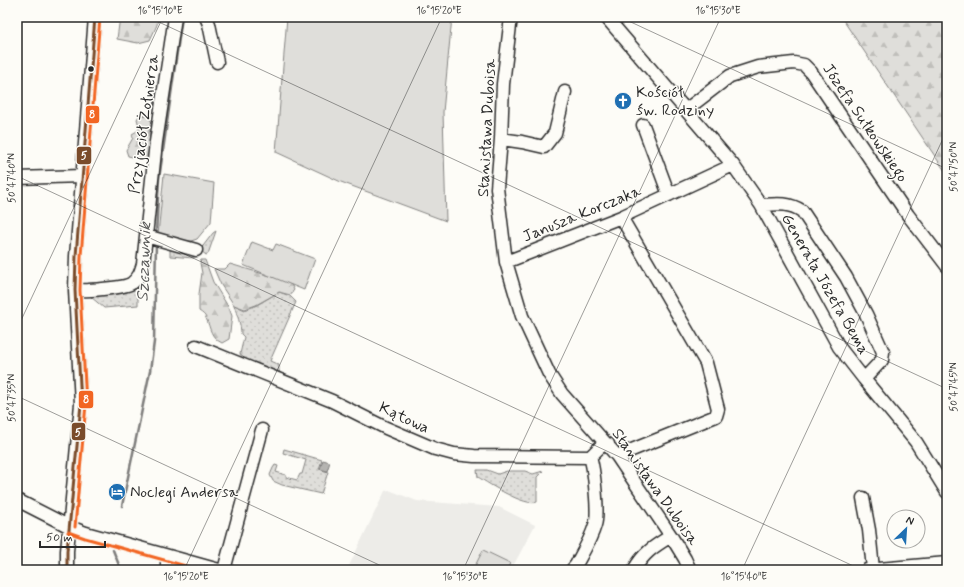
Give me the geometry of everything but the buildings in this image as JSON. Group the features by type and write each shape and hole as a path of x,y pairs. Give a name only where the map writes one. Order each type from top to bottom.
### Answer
{"street":[{"path":"67,570 81,404 75,290 76,256 95,17"},
{"name":"Przyjaciół Żołnierza","path":"75,290 84,291 132,284 139,276 153,238 156,142 175,17"},
{"path":"206,17 209,24 217,62"},
{"name":"Stanisława Duboisa","path":"511,17 503,84 497,188 506,262 522,316 549,374 562,394 608,444 617,456 671,536 690,570"},
{"name":"Generała Józefa Bema","path":"606,17 687,109 734,166 761,205 839,347 916,442 947,492"},
{"name":"Józefa Sułkowskiego","path":"687,109 730,76 758,66 794,63 804,65 811,72 904,209 947,266"},
{"path":"501,138 544,147 555,133 565,92"},
{"path":"643,125 669,195"},
{"name":"Janusza Korczaka","path":"506,262 620,217 734,166"},
{"path":"17,178 82,176"},
{"name":"Generała Józefa Bema","path":"761,205 780,203 795,206 802,211 846,277 866,314 883,352 882,360 864,379"},
{"path":"617,456 716,416 718,409 706,363 620,217"},
{"path":"153,238 196,250"},
{"name":"Kątowa","path":"196,346 332,401 398,433 438,450 454,454 474,456 590,457"},
{"path":"224,570 262,430"},
{"path":"572,570 576,565 596,524 597,515 593,466 590,457 600,448 608,444"},
{"path":"863,498 869,530 870,570 947,563"},
{"path":"17,500 70,527 86,533 213,569"},
{"path":"634,570 641,558 648,551 671,536"},
{"path":"167,556 167,570"}],"shaded area":[{"path":"323,460 330,462 327,471 320,469"},
{"path":"389,490 417,501 499,507 535,525 511,570 347,570 385,491"}],"green space":[{"path":"120,17 158,17 157,25 150,40 138,43 117,39"},
{"path":"287,17 452,17 443,112 446,221 341,182 276,152"},
{"path":"841,17 947,17 947,174"},
{"path":"143,115 148,117 152,122 149,130 151,145 148,160 128,156 126,150 133,138 132,134 139,130 137,119 139,116"},
{"path":"164,174 214,183 211,222 197,239 191,241 158,235"},
{"path":"216,231 208,254 206,255 200,250"},
{"path":"252,242 273,250 276,244 315,259 304,290 243,265"},
{"path":"170,249 194,254 194,258 170,256"},
{"path":"201,260 205,260 213,282 229,308 232,316 229,339 222,343 215,338 211,332 206,317 199,311 199,294 202,273 200,263"},
{"path":"230,264 290,282 294,290 290,295 279,292 256,305 245,309 234,305 221,285 214,269 225,269"},
{"path":"138,287 138,305 104,308 91,297"},
{"path":"279,292 290,296 296,302 270,361 279,365 281,375 243,358 240,354 244,337 241,334 240,323 234,305 245,310"},
{"path":"284,449 322,460 319,469 328,472 321,494 282,485 273,481 270,475 275,465 278,466 276,472 286,475 286,477 297,480 300,474 302,474 306,460 283,453"},
{"path":"477,470 487,470 498,474 507,471 525,471 533,474 543,471 537,477 537,502 531,503 524,501 490,485 478,477"},
{"path":"483,550 510,563 507,570 473,570"}],"waterway":[{"name":"Szczawnik","path":"156,234 159,179 182,17"},
{"name":"Szczawnik","path":"122,506 150,371 154,342 156,243"},
{"name":"Szczawnik","path":"113,550 121,570"}],"transit line":[{"name":"5","path":"67,570 67,551 81,404 75,290 76,256 95,17"},
{"name":"8","path":"75,527 86,404 80,290 81,256 100,17"},
{"name":"8","path":"68,532 200,570"}],"place":[{"name":"Kościół św. Rodziny","path":"623,101"},
{"name":"Noclegi Andersa","path":"117,492"}]}
